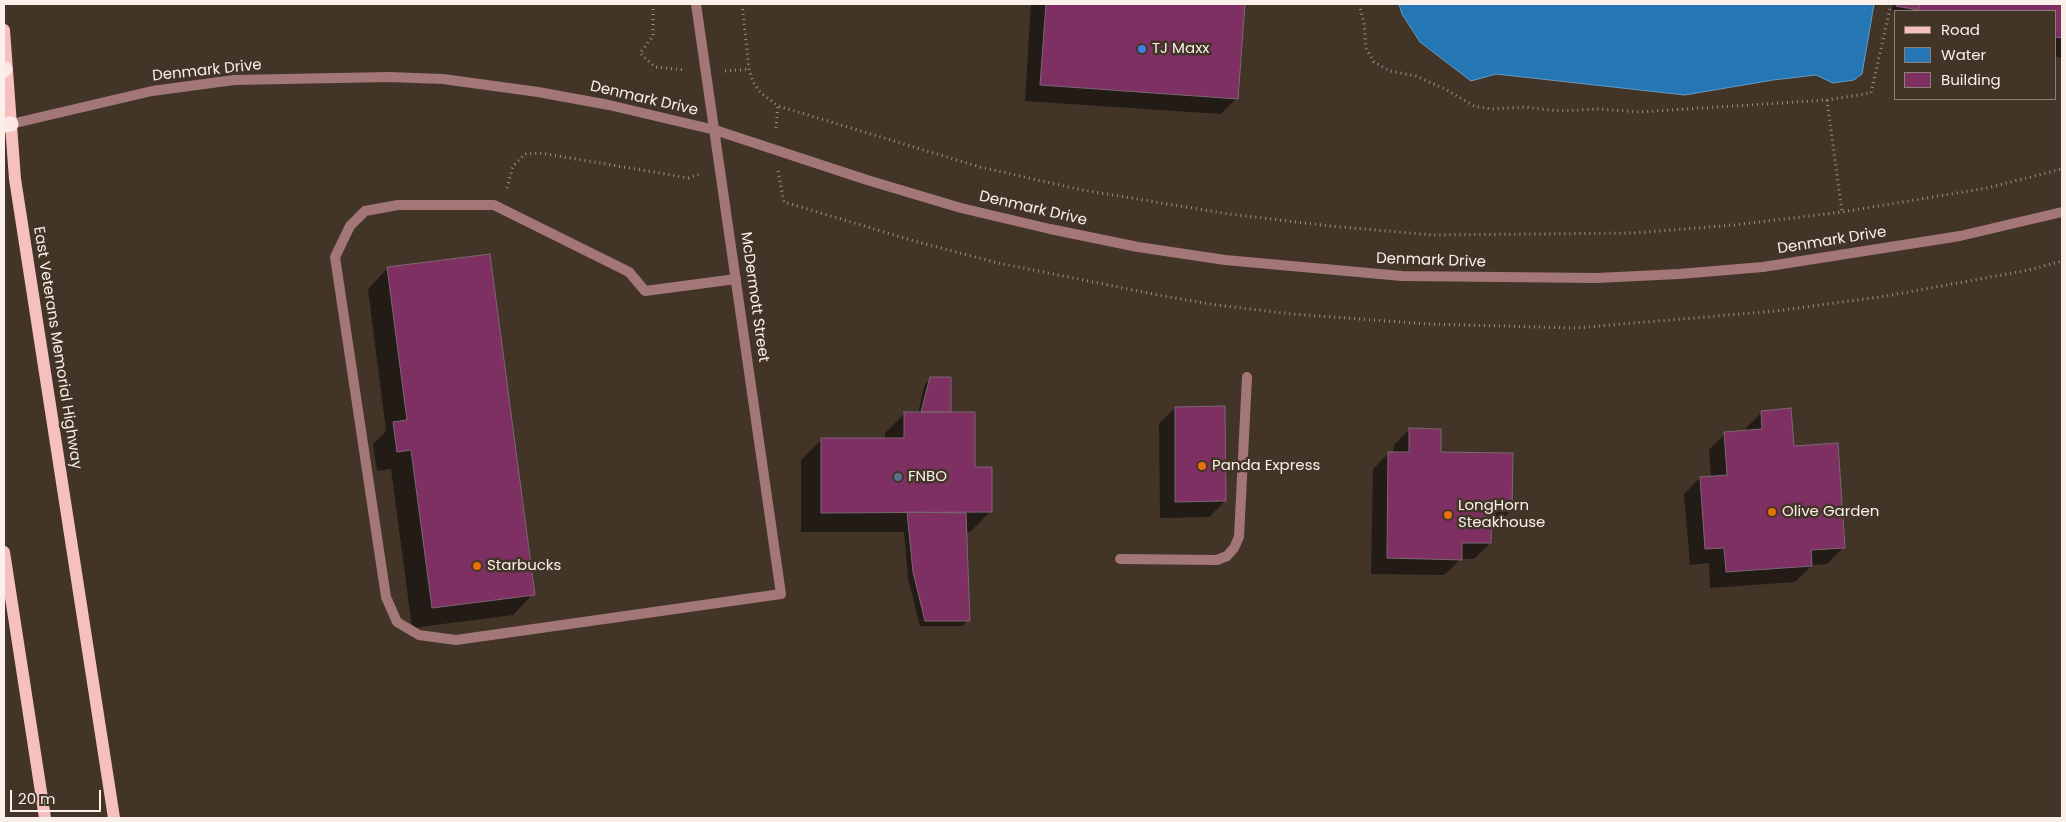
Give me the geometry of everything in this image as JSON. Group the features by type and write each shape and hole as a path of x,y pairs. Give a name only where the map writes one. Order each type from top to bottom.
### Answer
{"main road":[{"name":"East Veterans Memorial Highway","path":"4,30 7,124 114,818"},
{"path":"4,552 45,818"}],"street":[{"name":"McDermott Street","path":"501,209 494,205 398,205 366,211 350,226 335,257 386,597 397,622 419,635 456,640 781,594 696,4"},
{"name":"Denmark Drive","path":"7,124 152,91 234,80 389,77 444,79 538,92 715,130 867,180 961,208 1050,229 1138,247 1225,260 1402,276 1597,278 1763,267 1960,236 2062,212"},
{"path":"501,209 629,272 644,291 736,278"},
{"path":"1120,559 1218,560 1227,556 1234,548 1239,537 1247,378"}],"path":[{"path":"640,52 653,36 653,4"},
{"path":"742,4 749,69 753,82 760,92 778,106 980,167 1082,190 1229,214 1330,226 1433,235 1634,233 1734,225 1842,212 1987,188 2062,169"},
{"path":"1359,4 1364,24 1366,48 1374,62 1390,71 1416,76 1447,90 1474,106 1492,109 1525,107 1559,111 1598,109 1640,112 1827,100 1870,93 1891,4"},
{"path":"1827,100 1842,212"},
{"path":"501,209 513,166 525,154 540,153 689,178 720,168"},
{"path":"784,202 914,241 989,261 1096,284 1207,303 1276,312 1427,324 1575,328 1776,311 1886,296 2029,270 2062,261"}],"water":[{"path":"1399,4 1874,4 1862,74 1854,80 1833,83 1816,75 1773,80 1685,95 1496,74 1471,81 1420,42 1402,14"}],"building":[{"name":"TJ Maxx","path":"1046,4 1245,4 1238,99 1040,85"},
{"path":"1897,4 1919,4 1918,10 1896,6"},
{"path":"1919,4 2062,4 2062,38 2056,37 2056,10 1918,10"},
{"path":"490,254 535,595 432,608 411,450 397,452 393,422 407,420 387,267"},
{"path":"930,377 951,377 951,412 921,412"},
{"path":"1225,406 1226,501 1175,502 1175,407"},
{"name":"Olive Garden","path":"1791,408 1794,446 1838,443 1845,548 1811,550 1812,566 1726,572 1724,548 1705,549 1700,477 1727,475 1724,432 1762,429 1761,411"},
{"path":"904,412 975,412 975,467 992,467 992,512 821,513 821,438 904,438"},
{"path":"1409,428 1441,429 1441,452 1513,453 1512,511 1492,510 1491,543 1462,543 1462,560 1387,558 1388,452 1409,452"},
{"path":"907,512 966,513 970,621 925,621 913,572"}],"place":[{"name":"TJ Maxx","path":"1142,49"},
{"name":"Panda Express","path":"1202,466"},
{"name":"FNBO","path":"898,477"},
{"name":"Olive Garden","path":"1772,512"},
{"name":"LongHorn Steakhouse","path":"1448,515"},
{"name":"Starbucks","path":"477,566"}]}
